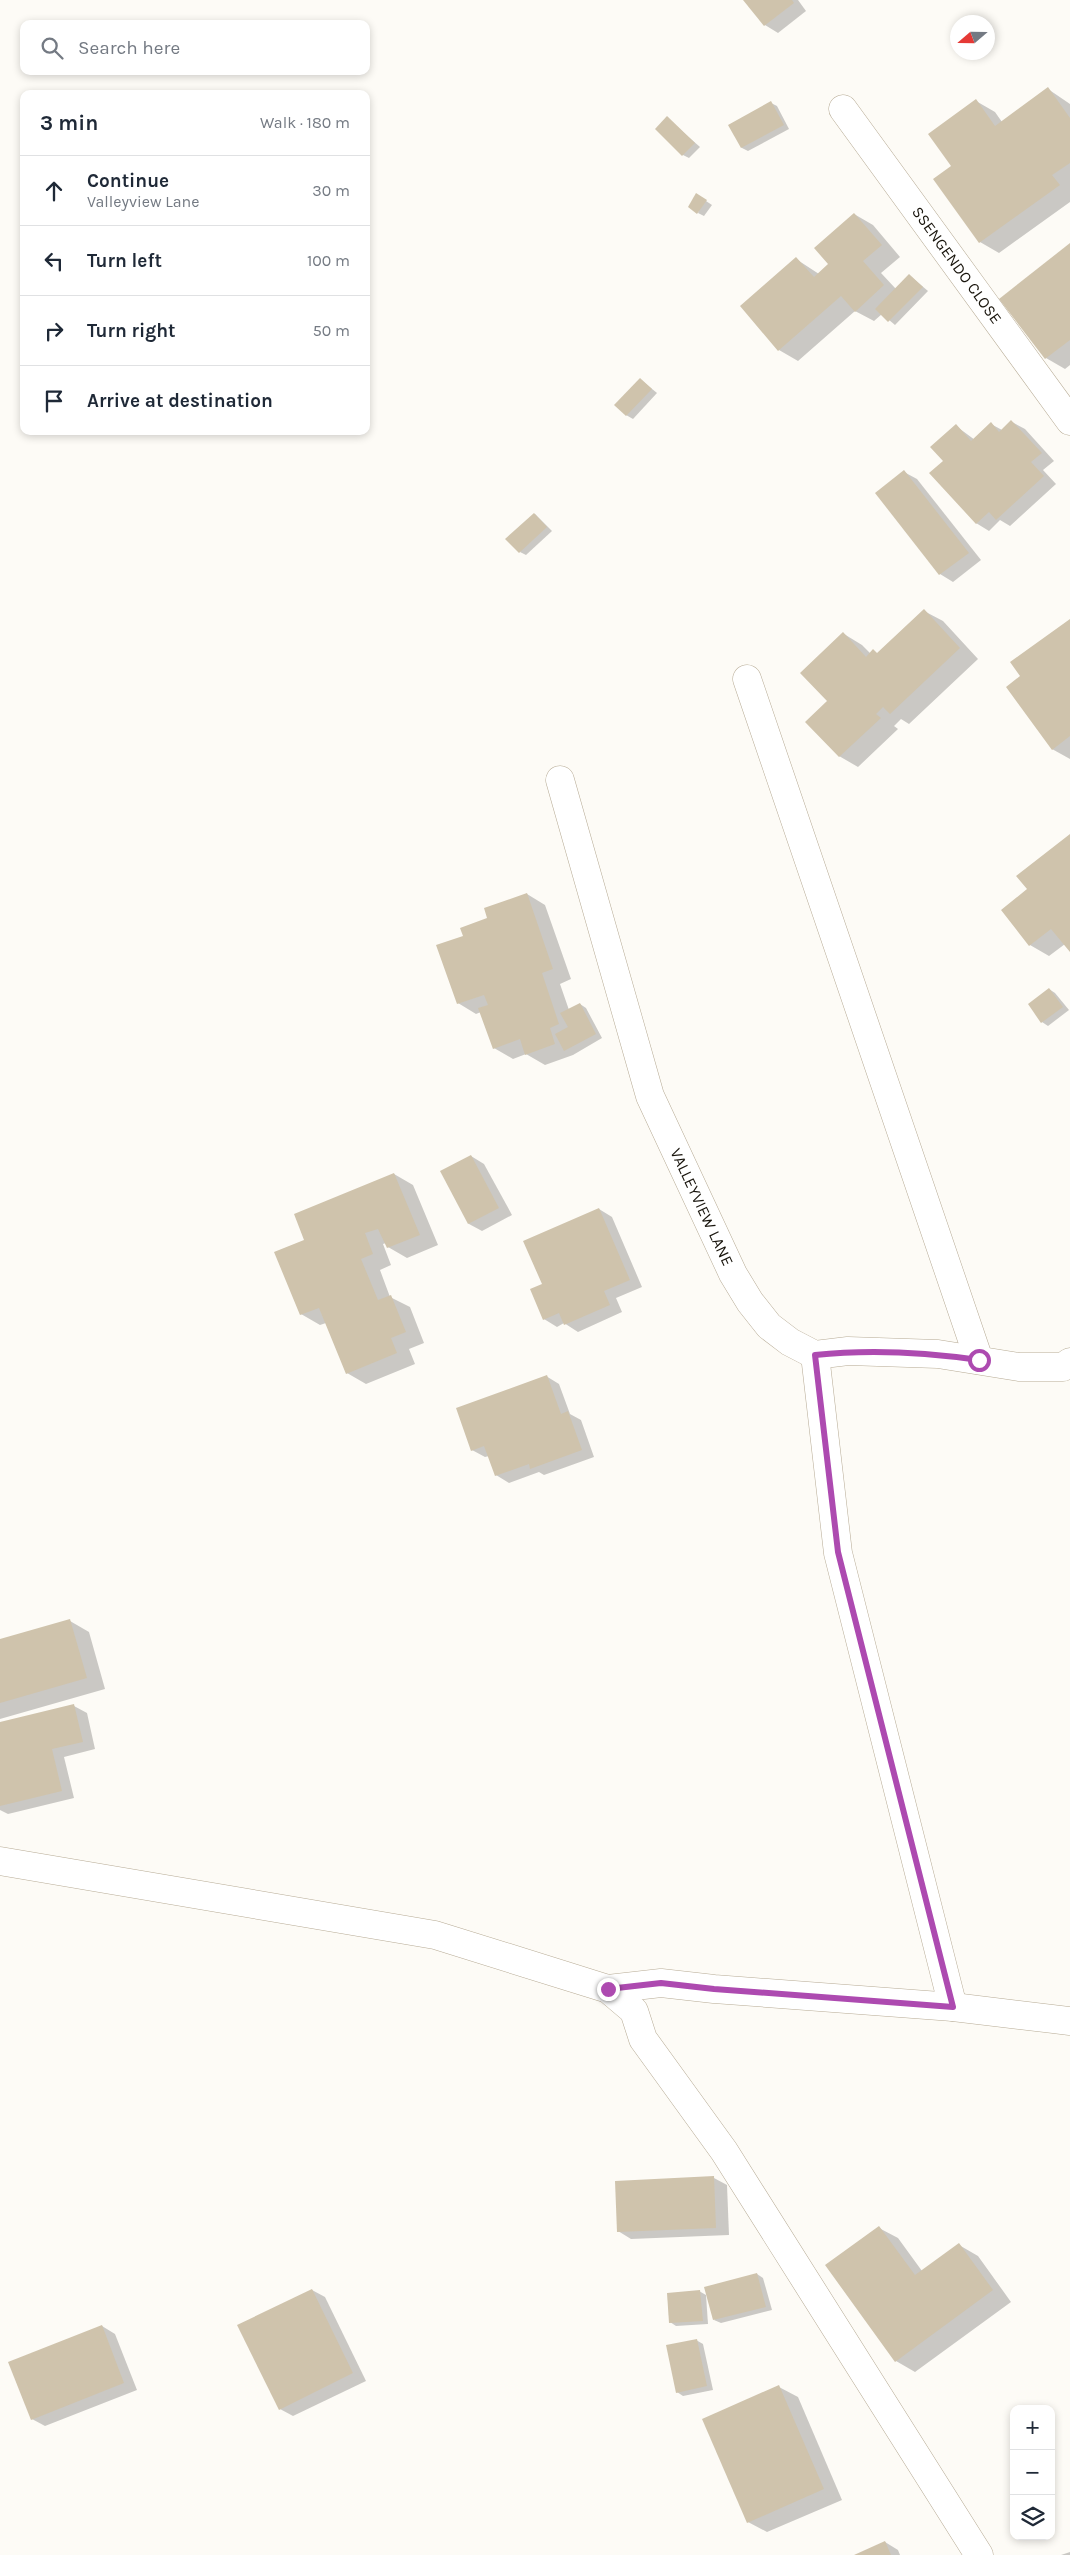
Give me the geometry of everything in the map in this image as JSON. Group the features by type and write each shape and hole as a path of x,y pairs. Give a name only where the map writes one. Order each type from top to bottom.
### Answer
{"street":[{"name":"SSENGENDO CLOSE","path":"843,109 1070,421"},
{"path":"747,679 979,1360"},
{"name":"VALLEYVIEW LANE","path":"560,780 650,1096 733,1274 750,1302 769,1326 790,1342 815,1355"},
{"path":"953,2007 838,1552 815,1355 848,1351 938,1354 1019,1367 1063,1367 1070,1362"},
{"path":"0,1861 435,1935 608,1989 634,2011 643,2039 724,2151 979,2555"},
{"path":"608,1989 661,1983 714,1989 953,2007 1070,2021"}],"building":[{"path":"743,0 792,0 794,3 764,26"},
{"path":"1048,87 1070,118 1070,163 1052,175 1060,185 979,243 933,179 951,166 928,134 976,99 995,126"},
{"path":"771,101 784,125 741,148 728,125"},
{"path":"667,116 695,143 682,156 655,129"},
{"path":"696,193 707,200 697,214 688,207"},
{"path":"854,213 882,245 863,261 884,285 855,312 841,296 778,351 740,306 796,257 814,277 828,264 814,248"},
{"path":"1070,243 1070,340 1045,359 999,299"},
{"path":"909,274 923,287 888,322 875,309"},
{"path":"640,378 652,389 626,416 614,405"},
{"path":"1011,420 1042,453 1031,462 1044,476 996,520 989,512 976,524 929,473 943,461 930,447 956,424 971,441 991,422 999,432"},
{"path":"904,470 969,553 939,575 875,493"},
{"path":"534,513 547,527 519,553 505,539"},
{"path":"924,609 960,648 890,714 883,707 876,714 881,718 839,757 805,722 827,701 800,673 843,632 866,657 873,649 877,653"},
{"path":"1070,619 1070,736 1052,750 1006,687 1020,676 1010,662"},
{"path":"1070,834 1070,952 1051,929 1029,946 1001,910 1027,889 1016,876"},
{"path":"527,893 553,969 542,973 559,1024 550,1028 555,1044 525,1055 520,1039 493,1049 478,1008 488,1005 484,995 457,1004 436,945 463,936 460,928 487,918 484,908"},
{"path":"1049,988 1063,1007 1041,1023 1028,1004"},
{"path":"580,1003 596,1034 564,1051 555,1034 568,1027 560,1013"},
{"path":"471,1155 499,1208 468,1224 440,1171"},
{"path":"394,1173 420,1235 387,1248 378,1229 365,1233 373,1254 361,1259 378,1300 391,1295 406,1332 391,1338 397,1353 346,1374 319,1308 300,1315 274,1252 304,1240 294,1214"},
{"path":"599,1208 630,1280 604,1291 610,1305 564,1325 559,1313 543,1320 530,1289 542,1284 523,1241"},
{"path":"547,1375 561,1414 568,1411 582,1450 530,1469 529,1464 495,1476 484,1446 471,1451 456,1408"},
{"path":"70,1619 87,1678 0,1703 0,1639"},
{"path":"74,1704 83,1742 52,1749 62,1791 0,1806 0,1722"},
{"path":"714,2176 716,2228 617,2232 615,2181"},
{"path":"879,2226 915,2275 959,2243 993,2290 895,2362 825,2265"},
{"path":"757,2273 766,2307 713,2320 704,2287"},
{"path":"312,2289 353,2373 279,2410 237,2325"},
{"path":"700,2290 703,2321 669,2323 667,2293"},
{"path":"102,2325 124,2383 31,2420 8,2362"},
{"path":"697,2339 707,2386 676,2393 666,2345"},
{"path":"779,2385 824,2489 747,2523 702,2419"},
{"path":"885,2541 891,2555 854,2555"}],"route":[{"path":"608,1989 661,1983 714,1989 953,2007 838,1552 815,1355 848,1351 896,1352 938,1354 979,1360"}]}
